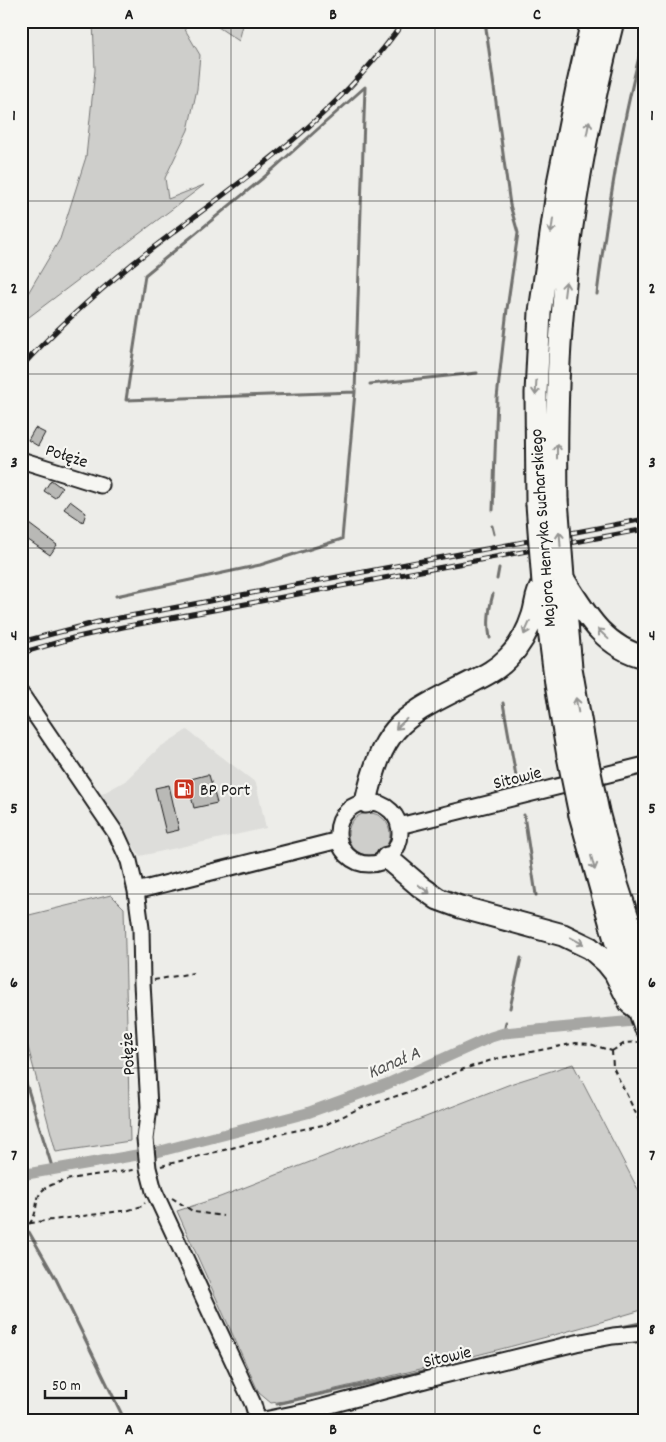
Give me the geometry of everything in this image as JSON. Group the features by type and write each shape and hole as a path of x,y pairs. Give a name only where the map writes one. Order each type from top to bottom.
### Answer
{"highway":[{"path":"559,178 553,138 578,21"},
{"name":"Majora Henryka Sucharskiego","path":"592,21 559,178 540,312 536,393 553,580 548,627 589,814 601,892 641,1017"},
{"name":"Majora Henryka Sucharskiego","path":"547,502 558,390 563,306 574,213 583,154 598,80 613,21"},
{"path":"366,802 378,759 391,734 401,723 420,709 499,667 520,644 533,614 537,592 553,580 602,633 624,649 645,657"},
{"name":"Majora Henryka Sucharskiego","path":"589,814 617,884 645,970"},
{"path":"387,858 420,887 438,899 571,937 590,948 607,963 630,1003 641,1017"}],"street":[{"name":"Połęże","path":"21,460 102,485"},
{"name":"Połęże","path":"21,694 117,835 129,861 136,891 141,928 149,1107 145,1139 148,1168 154,1190 253,1404 258,1421"},
{"name":"Sitowie","path":"399,826 645,765"},
{"path":"366,802 381,804 387,808 397,819 399,826 399,840 396,847 387,858 375,863 361,863 349,857 338,840 339,825 346,812 352,807 366,802"},
{"path":"136,891 338,840"},
{"name":"Sitowie","path":"258,1421 308,1411 576,1343 613,1336 645,1333"}],"path":[{"path":"142,983 193,973"},
{"path":"29,1224 34,1218 40,1193 49,1185 66,1180 164,1166 280,1134 326,1124 360,1108 421,1088 464,1069 495,1059 576,1043 590,1044 612,1051 625,1043 645,1041"},
{"path":"612,1051 613,1067 645,1132"},
{"path":"21,1225 129,1210 142,1206 154,1190 177,1200 194,1212 223,1216"}],"shaded area":[{"path":"93,21 180,21 200,55 197,89 188,130 165,178 168,199 204,185 21,323 21,305 60,239 86,157 95,70"},
{"path":"209,21 244,21 239,41"},
{"name":"BP Port","path":"187,730 256,783 266,828 140,856 100,795 125,781 160,747"},
{"path":"365,813 373,813 384,819 390,834 384,849 373,855 365,855 354,849 348,838 348,830 354,819"},
{"path":"111,895 124,908 130,1141 56,1152 21,1021 21,917"},
{"path":"573,1064 645,1203 645,1309 510,1347 284,1401 271,1403 259,1393 177,1211 220,1197 513,1083"}],"building":[{"path":"35,428 45,433 38,446 28,440"},
{"path":"51,480 62,488 55,498 44,491"},
{"path":"70,501 86,513 83,522 64,509"},
{"path":"21,518 57,545 50,555 21,535"},
{"path":"209,775 217,803 194,808 187,780"},
{"path":"169,785 179,830 166,833 155,788"}],"waterway":[{"path":"485,21 510,205 518,233 497,398 493,510"},
{"path":"485,25 502,21"},
{"path":"597,294 616,163 629,98 645,34"},
{"path":"365,87 355,392 126,400 145,275 263,178 365,87"},
{"path":"370,384 477,373"},
{"path":"116,596 260,565 342,539 355,392"},
{"path":"492,526 494,534"},
{"path":"497,579 499,568"},
{"path":"490,638 489,616 493,594"},
{"path":"503,703 516,776"},
{"path":"524,815 536,895"},
{"path":"510,1008 521,958"},
{"name":"Kanał A","path":"157,1152 307,1113 387,1084 491,1037 504,1033 645,1020"},
{"path":"504,1033 506,1022"},
{"path":"21,1067 53,1170"},
{"name":"Kanał A","path":"21,1175 137,1155"},
{"path":"29,1232 56,1279 125,1421"},
{"path":"612,1329 645,1322"},
{"path":"277,1404 481,1358"}],"railway":[{"path":"21,367 61,327 117,276 242,181 312,124 375,58 404,21"},
{"path":"21,642 98,622 645,519"},
{"path":"479,560 645,529"},
{"path":"21,653 73,638 123,627 485,559"}],"place":[{"name":"BP Port","path":"184,789"}]}
